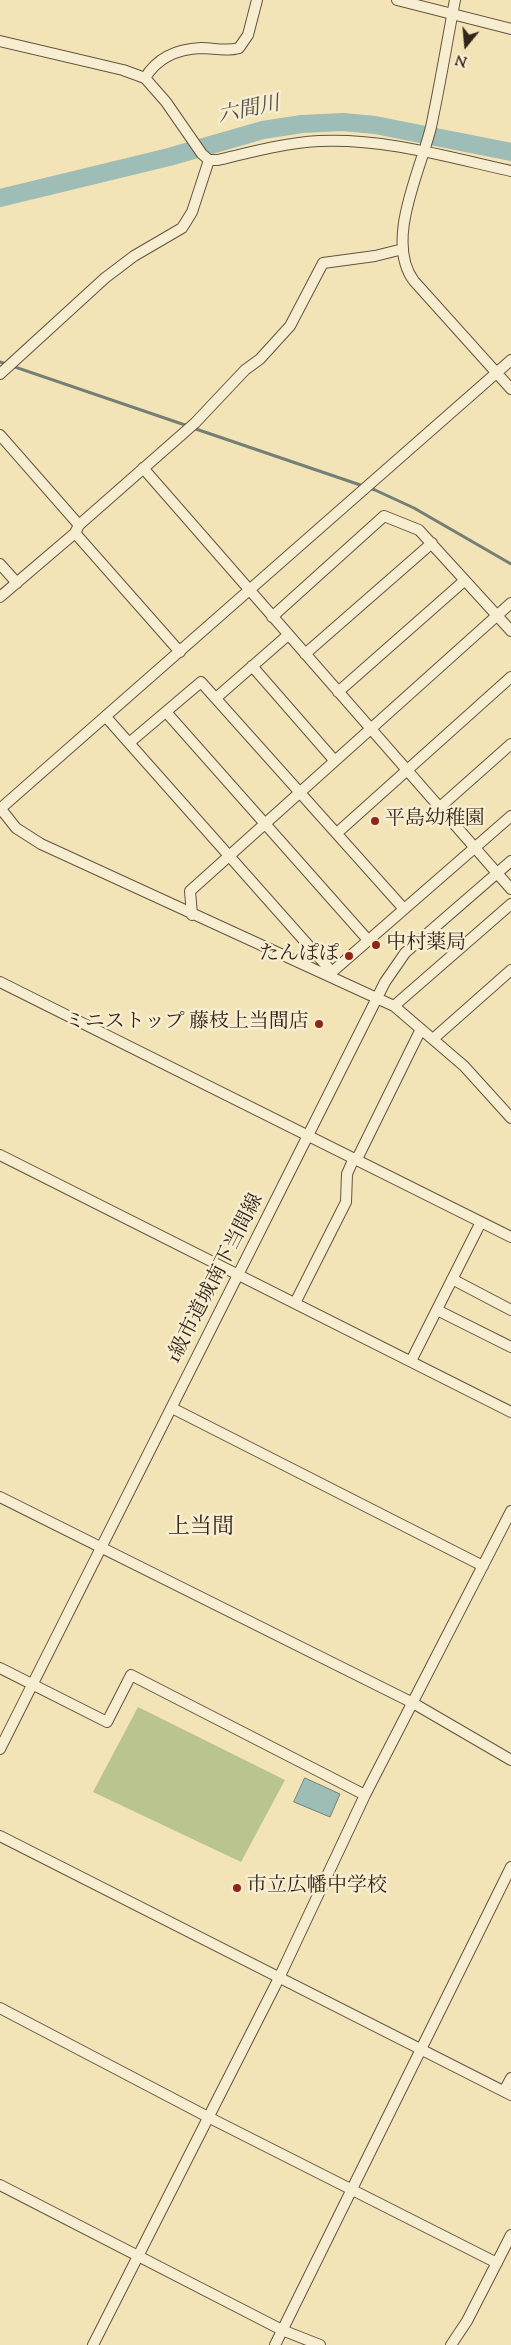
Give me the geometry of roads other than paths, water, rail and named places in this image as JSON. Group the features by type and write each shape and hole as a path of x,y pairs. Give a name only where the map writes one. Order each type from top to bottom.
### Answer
{"street":[{"path":"145,78 158,62 182,51 201,48 232,50 239,48 248,35 257,0"},
{"path":"397,0 511,29"},
{"path":"455,0 431,125 407,202 403,249 406,271 511,388"},
{"path":"0,41 123,70 145,78 166,102 193,143 205,157 218,160 282,145 319,141 353,141 425,149 511,171"},
{"path":"1,374 112,273 134,256 182,228 192,212 205,157"},
{"path":"0,597 195,423 231,384 260,359 290,326 323,264 375,256 403,249"},
{"path":"511,360 250,592 0,809 16,828 41,844 192,915 331,974 394,1006 464,1066 511,1118"},
{"path":"0,435 180,652"},
{"path":"143,468 511,889"},
{"path":"272,617 384,516 419,530 511,632"},
{"path":"305,654 432,544"},
{"path":"0,564 17,583"},
{"path":"338,692 464,581"},
{"path":"192,915 190,891 263,823 511,603"},
{"path":"216,698 288,635"},
{"path":"252,666 334,760"},
{"path":"336,833 511,677"},
{"path":"130,743 201,682 404,909"},
{"path":"166,712 368,940"},
{"path":"106,716 331,974"},
{"path":"440,807 511,744"},
{"path":"331,974 511,816"},
{"name":"1級市道城南下当間線","path":"0,1749 376,998 394,966 405,953 511,860"},
{"path":"394,1006 511,904"},
{"path":"433,1039 511,970"},
{"path":"0,982 511,1237"},
{"path":"295,1303 346,1202 347,1174 421,1030"},
{"path":"0,1155 511,1412"},
{"path":"411,1361 481,1222"},
{"path":"452,1279 511,1310"},
{"path":"437,1310 511,1347"},
{"path":"172,1408 483,1566"},
{"path":"0,1497 413,1703 511,1760"},
{"path":"93,2345 279,1978 365,1795 511,1511"},
{"path":"0,1668 107,1722 131,1674 365,1795"},
{"path":"0,1836 507,2093 511,2078"},
{"path":"274,2345 511,1867"},
{"path":"0,2008 208,2117 497,2263"},
{"path":"0,2185 282,2330 320,2345"},
{"path":"451,2345 467,2321 511,2235"}],"water":[{"path":"305,1778 340,1794 330,1817 294,1802"}],"waterway":[{"name":"六間川","path":"0,198 169,157 263,130 302,124 343,122 375,125 511,152"},
{"path":"0,362 188,426"},
{"path":"193,428 375,490 414,508 511,564"}],"place":[{"name":"平島幼稚園","path":"375,821"},
{"name":"中村薬局","path":"376,945"},
{"name":"たんぽぽ","path":"349,956"},
{"name":"ミニストップ 藤枝上当間店","path":"319,1024"},
{"name":"市立広幡中学校","path":"237,1888"}],"district":[{"name":"上当間","path":"201,1529"}]}
